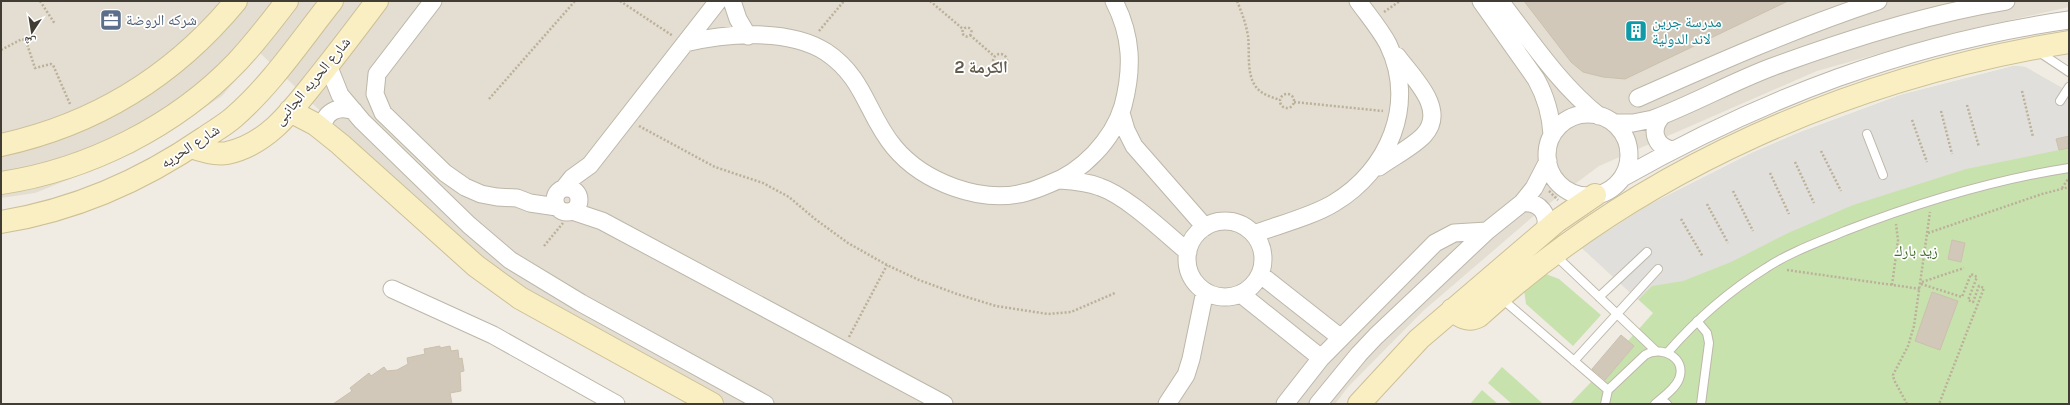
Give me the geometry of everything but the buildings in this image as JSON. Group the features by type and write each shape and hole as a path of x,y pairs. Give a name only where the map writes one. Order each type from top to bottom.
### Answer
{"street":[{"path":"1,145 52,132 110,106 140,89 170,68 196,45 236,1"},
{"path":"1,183 56,171 96,156 135,139 172,117 206,92 237,62 287,1"},
{"path":"292,1 297,12 304,17 313,18 327,8"},
{"name":"شارع الحريه الجانبى","path":"190,147 222,153 242,148 268,133 290,111 328,65 377,1"},
{"path":"433,1 377,74 375,94 383,113 445,173 465,187 481,194 517,198 530,194 568,199 602,221 944,404"},
{"path":"568,199 572,178 590,165 718,1"},
{"path":"732,1 738,19 748,36"},
{"path":"685,43 726,36 774,36 808,43 826,52 847,69 863,91 875,116 894,147 921,172 954,188 990,195 1026,193 1060,180 1086,162 1106,140 1121,113 1130,82 1130,49 1122,17 1114,1"},
{"path":"1358,1 1427,97 1432,106 1433,117 1430,127 1424,136 1369,174"},
{"path":"1481,1 1536,79 1543,92 1551,120 1552,136"},
{"path":"1500,1 1562,82 1584,105 1599,116 1614,124 1620,130 1628,145 1628,162 1622,178"},
{"path":"1833,16 1842,6 1843,1"},
{"path":"1638,98 1762,43 1833,16 1878,1"},
{"path":"1614,124 1633,123 1662,116 1772,67 1857,38 1902,24 2004,1"},
{"name":"شارع الحريه","path":"1,222 26,218 72,205 118,188 161,166 190,147 234,117 266,85 327,8"},
{"path":"1359,404 1420,339 1544,232 1570,211 1595,195 1610,189 1622,178 1672,150 1770,103 1846,74 1906,54 1967,38 2028,26 2069,20"},
{"path":"1452,310 1462,317 1473,319 1479,316 1554,255 1615,211 1667,180 1793,119 1856,94 1918,76 2034,48 2069,42"},
{"path":"1254,234 1332,204 1352,191 1369,174 1386,151 1399,112 1398,70 1388,43"},
{"path":"1762,43 1772,67"},
{"path":"328,65 340,94 354,111 469,225 510,260 581,303 765,404"},
{"path":"1846,74 1856,94"},
{"path":"1399,112 1427,97"},
{"path":"322,130 325,118 335,109 341,108 354,111"},
{"path":"290,111 322,130 476,266 497,282 543,311 712,404"},
{"path":"1399,112 1424,136"},
{"path":"1121,113 1134,146 1205,227"},
{"path":"1318,404 1368,345 1487,231 1522,203 1539,181 1548,161 1549,144 1552,136 1564,122 1581,115 1599,116"},
{"path":"1662,116 1657,121 1654,134 1660,145 1672,150"},
{"path":"1548,161 1555,178 1568,190 1586,196 1595,195"},
{"path":"1060,180 1094,185 1118,196 1188,252"},
{"path":"1522,203 1533,203 1543,210 1547,221 1544,232"},
{"path":"1214,222 1236,222 1246,227 1254,234 1262,246 1264,260 1260,275 1252,286 1241,294 1222,297 1205,291 1196,284 1190,274 1187,263 1188,252 1194,238 1205,227 1214,222"},
{"path":"1285,404 1321,358 1441,238 1454,232 1487,231"},
{"path":"1260,275 1341,338"},
{"path":"392,290 493,336 616,404"},
{"path":"1167,404 1186,375 1205,291"},
{"path":"1241,294 1321,358"}],"lane":[{"path":"2034,48 2069,72"},
{"path":"2060,101 2069,87"},
{"path":"1867,134 1883,175"},
{"path":"1668,352 1697,322 1735,288 1767,267 1820,241 1891,214 1932,201 2005,180 2069,168"},
{"path":"1599,297 1647,252"},
{"path":"1554,255 1656,351"},
{"path":"1574,361 1658,269"},
{"path":"1500,298 1608,390"},
{"path":"1697,322 1707,333 1709,343 1701,404"},
{"path":"1605,404 1608,390 1645,355 1656,351 1668,352 1677,361 1680,372 1676,384 1661,402"}],"path":[{"path":"40,1 55,24"},
{"path":"489,99 575,1"},
{"path":"620,1 685,43"},
{"path":"808,43 844,1"},
{"path":"930,1 963,29 963,34 965,36 970,35 994,56"},
{"path":"1237,1 1244,19 1248,37 1251,79 1263,94 1280,100 1284,107 1288,108 1294,102"},
{"path":"963,29 970,28 970,35"},
{"path":"1,50 22,40 28,45 34,68 51,64 53,65 78,121"},
{"path":"997,54 1005,55 1007,62 1005,66 998,68 995,66 992,63 994,56 997,54"},
{"path":"2022,91 2033,137"},
{"path":"1280,100 1283,96 1291,95 1294,102"},
{"path":"1294,102 1399,112"},
{"path":"1967,105 1979,147"},
{"path":"1941,112 1952,154"},
{"path":"626,119 715,167 763,183 789,196 815,219 848,242 887,265 919,280 957,294 996,306 1048,314 1071,312 1115,293"},
{"path":"1912,120 1927,162"},
{"path":"1821,151 1841,192"},
{"path":"1795,162 1814,202"},
{"path":"1770,173 1789,214"},
{"path":"2062,189 2069,178"},
{"path":"1539,181 1570,211"},
{"path":"1928,233 2069,187"},
{"path":"1733,191 1753,231"},
{"path":"544,246 568,199"},
{"path":"1907,404 1894,380 1893,375 1911,336 1921,289 1932,201"},
{"path":"1707,204 1728,243"},
{"path":"1891,214 1896,224 1898,240 1892,285"},
{"path":"1681,219 1703,257"},
{"path":"843,350 887,265"},
{"path":"1767,267 1921,289"},
{"path":"1921,283 1964,268"},
{"path":"1921,283 1962,298 1971,274 1976,277 1968,300 1973,302 1979,286 1984,288 1939,404"}],"shaded area":[{"path":"1,1 2069,1 2069,7 1953,33 1817,71 1599,166 1543,208 1423,311 1348,387 1335,404 725,404 505,287 483,268 259,52 222,96 134,153 35,193 1,198"},
{"path":"2014,66 2025,67 2069,92 2069,148 1966,169 1853,205 1788,233 1731,262 1683,281 1652,286 1638,300 1582,248 1649,205 1752,153 1801,132 1901,95"}],"green space":[{"name":"زيد بارك","path":"2014,66 2025,67 2069,92 2069,404 1570,404 1594,379 1604,381 1634,346 1628,341 1653,313 1582,248 1649,205 1752,153 1801,132 1901,95"},
{"path":"1546,274 1559,279 1601,315 1573,346 1526,304 1524,290"},
{"path":"1502,367 1542,403 1512,404 1488,383"},
{"path":"1482,390 1498,404 1470,404"}],"place":[{"name":"شركه الروضة","path":"111,20"},
{"name":"مدرسة جرين لاند الدولية","path":"1636,31"}],"district":[{"name":"الكرمة 2","path":"981,67"}]}
